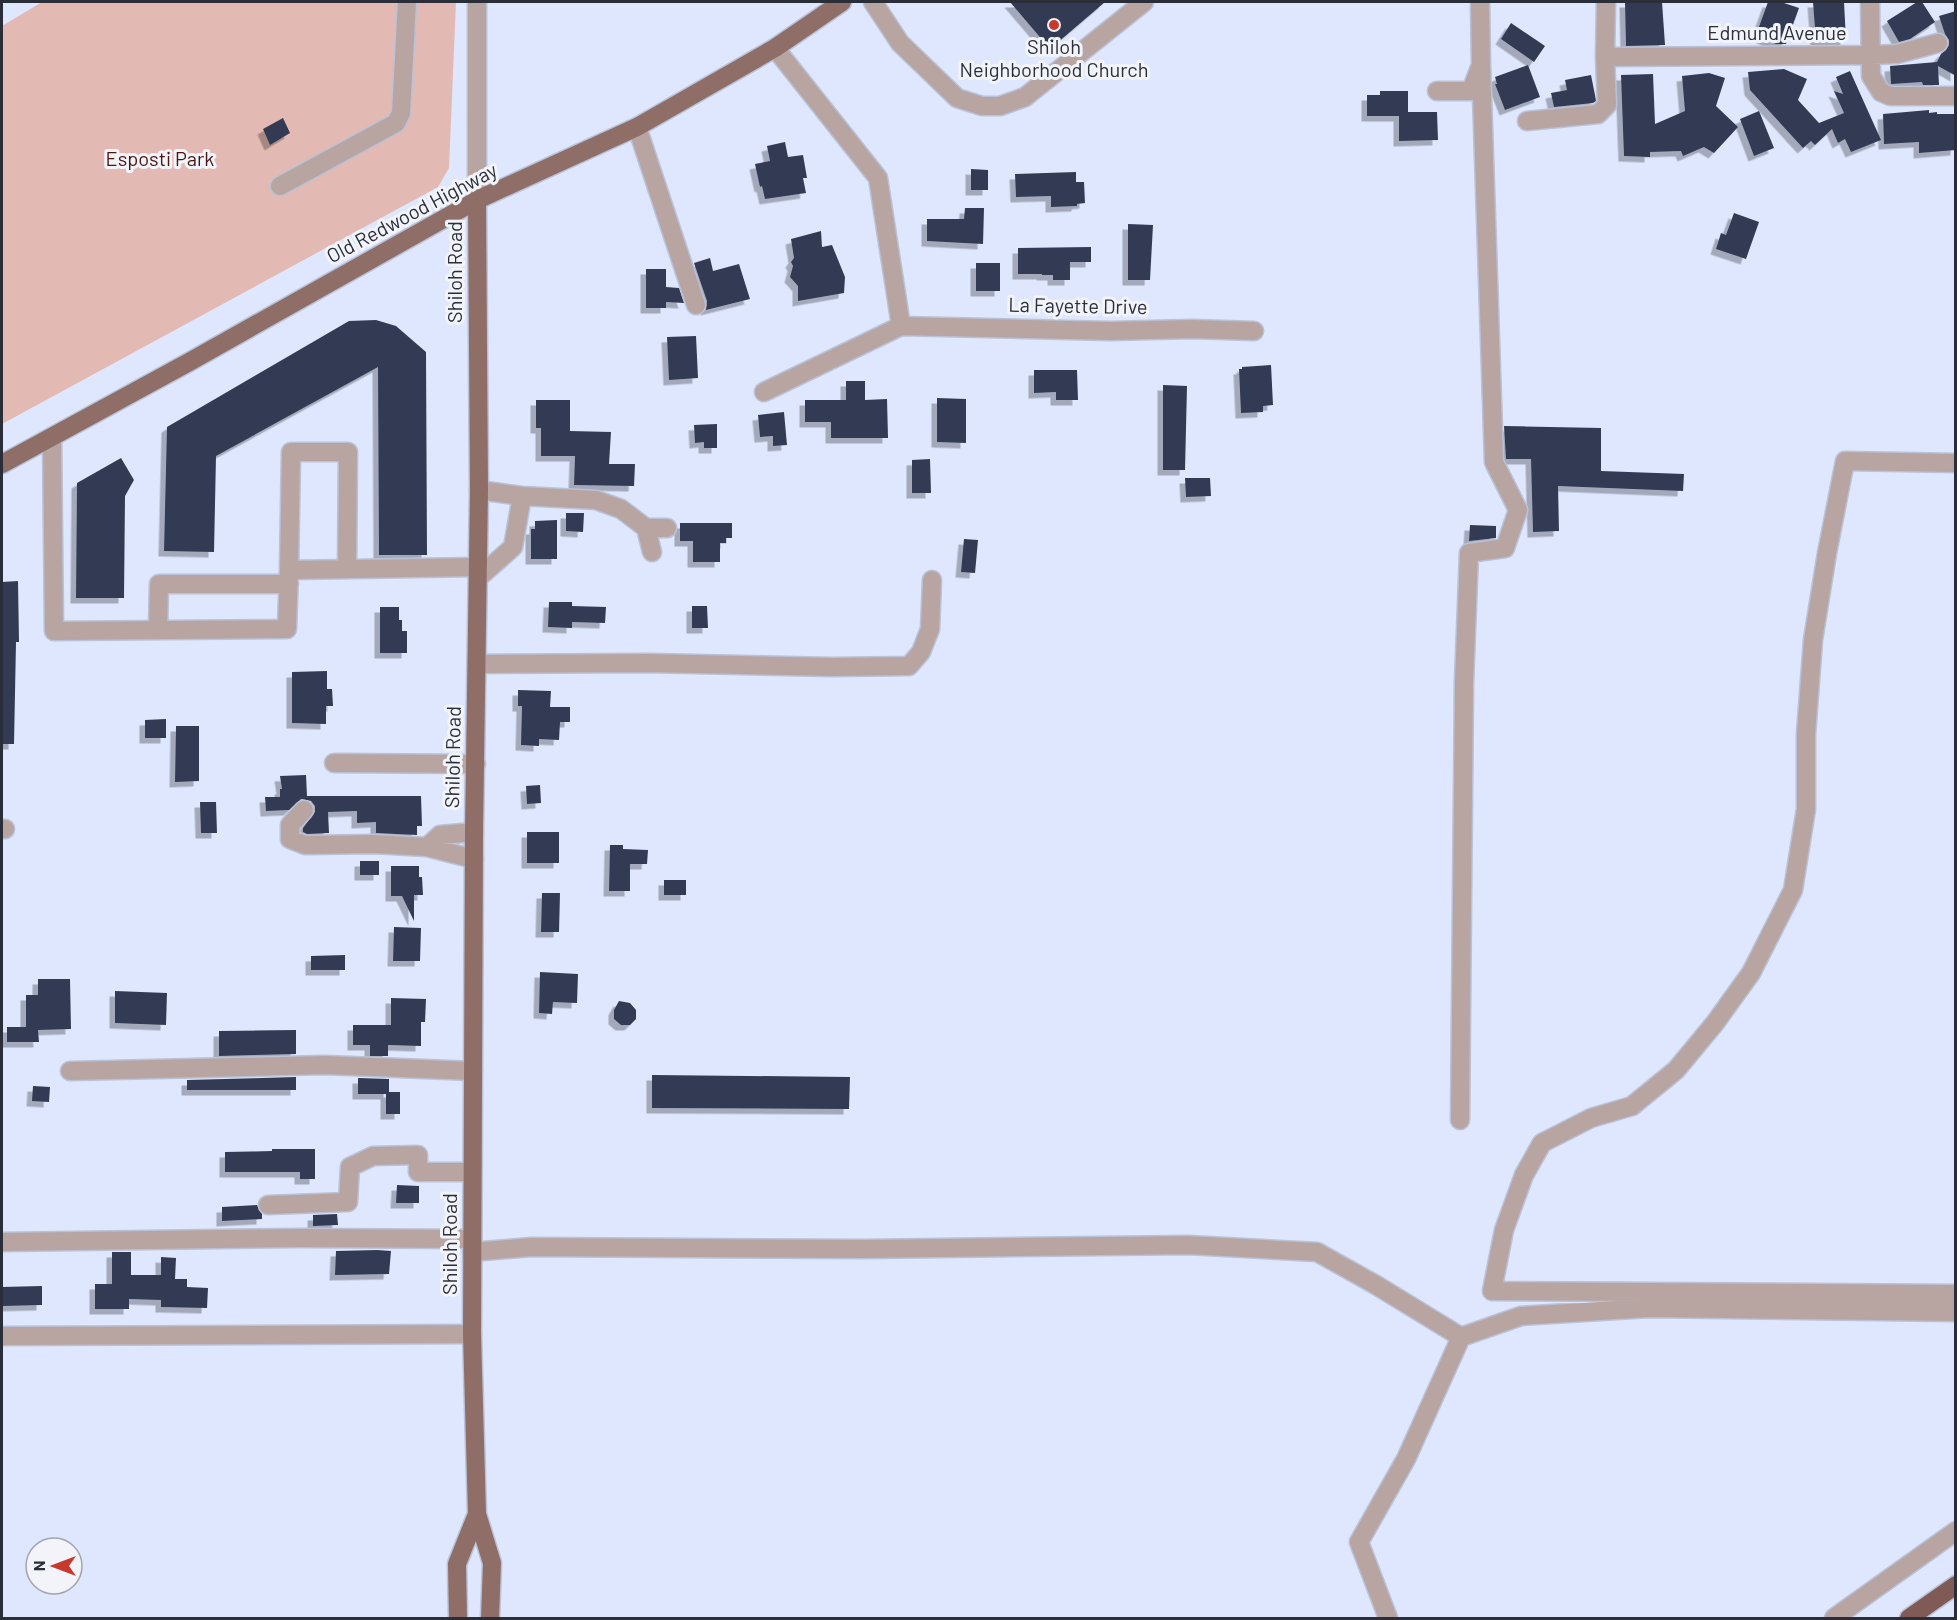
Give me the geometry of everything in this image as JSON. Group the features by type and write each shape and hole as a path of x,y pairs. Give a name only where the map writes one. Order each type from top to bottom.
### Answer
{"highway":[{"path":"1909,1618 1956,1585"}],"main road":[{"name":"Old Redwood Highway","path":"2,464 477,200 637,127 775,48 843,2"},
{"name":"Shiloh Road","path":"477,200 479,490 474,832 472,1334 477,1514 492,1563 490,1618"},
{"name":"Shiloh Road","path":"458,1618 457,1564 477,1514"}],"street":[{"path":"280,186 396,123 401,113 407,2"},
{"name":"Shiloh Road","path":"477,2 477,200"},
{"path":"873,2 900,43 957,98 982,106 1000,106 1025,97 1144,2"},
{"path":"1460,1120 1464,682 1469,554 1505,548 1518,510 1494,462 1480,2"},
{"path":"1527,121 1598,114 1607,105 1606,2"},
{"path":"1870,2 1870,55 1897,54 1938,43"},
{"path":"775,48 878,177 901,326"},
{"name":"Edmund Avenue","path":"1605,57 1870,55 1871,76 1881,92 1890,96 1956,96"},
{"path":"1437,91 1471,91 1481,65"},
{"path":"637,127 696,305"},
{"name":"La Fayette Drive","path":"764,392 901,326 1254,331"},
{"path":"52,437 54,631 287,629 291,452 348,452 347,569"},
{"path":"1956,463 1845,461 1813,640 1806,734 1806,809 1793,890 1751,973 1715,1023 1676,1070 1632,1106 1591,1118 1542,1143 1524,1175 1504,1230 1492,1291 1956,1294"},
{"path":"479,490 522,496 596,500 621,509 646,528 667,528"},
{"path":"158,630 159,584 289,577 347,569 478,573 513,547 522,496"},
{"path":"646,528 652,552"},
{"path":"477,664 909,666 921,652 930,629 932,580"},
{"path":"334,763 476,764"},
{"path":"304,810 290,825 290,839 305,845 374,844 427,847 474,859"},
{"path":"427,847 440,835 474,832"},
{"path":"69,1071 326,1065 473,1071"},
{"path":"268,1205 348,1202 350,1167 373,1156 418,1155 418,1172 472,1172"},
{"path":"2,1242 300,1238 531,1247 876,1249 1188,1245 1317,1252 1461,1337"},
{"path":"1388,1618 1359,1542 1406,1459 1461,1337 1521,1316 1649,1308 1956,1312"},
{"path":"2,1335 472,1334"},
{"path":"1834,1618 1956,1532"}],"green space":[{"name":"Esposti Park","path":"42,2 456,2 449,168 438,187 2,424 2,26"}],"building":[{"name":"Shiloh Neighborhood Church","path":"1010,2 1105,2 1050,49"},
{"path":"1625,2 1662,2 1665,45 1626,46"},
{"path":"1768,2 1781,2 1799,8 1786,44 1776,44 1756,35"},
{"path":"1813,2 1844,2 1846,40 1816,42"},
{"path":"1917,2 1922,2 1935,22 1910,39 1899,42 1887,21"},
{"path":"1956,11 1956,76 1938,66 1939,85 1923,85 1922,82 1891,84 1890,66 1937,62 1949,45 1939,16"},
{"path":"1511,23 1545,46 1534,62 1501,39"},
{"path":"1528,65 1540,97 1505,110 1495,84 1497,84 1495,77"},
{"path":"1784,69 1807,79 1798,100 1819,123 1844,113 1834,91 1843,94 1836,77 1850,71 1881,140 1851,152 1845,139 1838,143 1832,129 1815,145 1811,141 1803,148 1750,90 1748,72"},
{"path":"1709,73 1725,78 1716,106 1738,127 1714,153 1704,147 1683,156 1681,151 1650,152 1650,157 1624,156 1621,75 1653,74 1655,124 1685,111 1682,76"},
{"path":"1591,75 1596,101 1554,107 1551,93 1567,90 1565,80"},
{"path":"1380,91 1408,91 1408,112 1437,112 1438,140 1399,141 1399,116 1367,116 1367,95 1380,95"},
{"path":"1929,110 1929,113 1956,114 1956,150 1919,153 1919,142 1884,144 1883,114"},
{"path":"1759,111 1774,148 1754,156 1740,119"},
{"path":"283,118 290,133 270,145 263,129"},
{"path":"785,142 788,157 803,155 807,178 803,178 806,193 765,199 755,164 770,161 767,146"},
{"path":"971,169 988,170 988,190 971,190"},
{"path":"1076,172 1076,182 1084,182 1085,203 1077,204 1077,206 1051,207 1051,196 1016,197 1015,174"},
{"path":"965,208 984,208 983,244 927,241 927,219 964,219"},
{"path":"1734,213 1759,222 1746,259 1716,249 1721,233 1726,235"},
{"path":"1128,224 1153,225 1150,280 1128,280"},
{"path":"821,231 822,247 832,245 845,277 844,293 798,301 798,286 790,277 793,266 791,262 794,258 791,239"},
{"path":"1091,247 1091,262 1070,262 1070,280 1053,280 1053,275 1018,274 1018,248"},
{"path":"710,258 713,271 739,264 750,299 706,310 707,301 694,263"},
{"path":"976,263 1000,263 1000,291 976,291"},
{"path":"646,269 666,269 666,287 679,288 684,303 666,302 666,308 646,308"},
{"path":"376,320 396,326 426,352 427,555 379,555 378,367 216,456 214,552 164,551 167,427 349,321"},
{"path":"696,336 698,378 669,380 667,337"},
{"path":"1271,365 1273,405 1263,406 1263,412 1241,413 1239,369"},
{"path":"1034,370 1077,370 1078,400 1056,400 1056,392 1034,393"},
{"path":"846,381 865,381 865,400 887,399 888,438 831,438 831,422 805,422 805,400 846,400"},
{"path":"1163,385 1187,386 1185,470 1163,470"},
{"path":"937,398 966,399 966,443 937,442"},
{"path":"536,400 570,400 570,431 611,432 609,464 635,464 634,486 574,485 575,456 541,456 541,428 536,428"},
{"path":"784,412 787,445 773,446 773,436 760,437 758,415"},
{"path":"717,424 717,448 704,448 704,442 695,443 694,425"},
{"path":"1504,426 1601,428 1601,471 1684,474 1683,491 1558,486 1559,531 1533,532 1531,459 1506,459"},
{"path":"121,458 134,480 125,496 124,598 76,598 77,483"},
{"path":"930,459 931,493 912,493 912,460"},
{"path":"1185,478 1210,478 1211,496 1186,497"},
{"path":"566,513 584,513 583,532 566,531"},
{"path":"557,520 557,559 531,559 531,529 535,529 535,521"},
{"path":"680,523 732,523 732,538 726,538 726,543 720,543 720,562 693,562 693,541 680,541"},
{"path":"1470,525 1496,526 1496,538 1469,541"},
{"path":"964,539 978,540 975,573 961,572"},
{"path":"18,581 19,642 16,642 14,744 2,744 2,582"},
{"path":"549,602 572,602 572,606 606,607 605,623 572,622 572,628 548,627"},
{"path":"692,606 707,606 708,628 692,628"},
{"path":"380,607 399,607 402,631 407,631 407,653 380,653"},
{"path":"327,671 327,689 332,689 333,706 326,706 326,724 292,723 292,672"},
{"path":"518,690 551,691 550,707 570,707 570,722 560,722 559,740 539,739 539,746 521,745 522,706 518,706"},
{"path":"166,719 166,738 145,738 145,720"},
{"path":"176,726 199,726 199,781 175,782"},
{"path":"306,775 307,796 421,796 422,826 417,826 417,835 376,833 376,822 357,823 357,811 328,812 329,833 307,834 303,832 303,828 315,812 315,806 311,801 301,799 289,810 266,811 265,797 280,797 280,789 282,789 280,776"},
{"path":"540,785 541,803 527,804 526,786"},
{"path":"200,802 216,802 217,833 201,833"},
{"path":"527,832 559,832 559,863 527,863"},
{"path":"610,845 623,845 623,849 648,850 647,864 630,864 630,891 609,891"},
{"path":"360,861 379,861 379,875 360,875"},
{"path":"391,866 419,866 423,895 414,895 414,921 402,896 391,896"},
{"path":"664,880 686,880 686,895 664,895"},
{"path":"542,893 560,893 559,932 541,932"},
{"path":"394,927 421,928 420,961 393,961"},
{"path":"345,955 345,970 311,970 311,956"},
{"path":"540,972 578,974 577,1003 553,1002 552,1014 539,1013"},
{"path":"38,979 70,979 71,1029 38,1030 39,1042 7,1042 7,1027 26,1027 26,995 38,995"},
{"path":"115,991 167,993 166,1025 115,1023"},
{"path":"391,998 426,999 425,1022 421,1022 421,1046 388,1045 388,1056 370,1056 370,1045 353,1045 353,1025 391,1025"},
{"path":"619,1001 630,1003 636,1010 636,1019 630,1025 621,1025 614,1019 614,1010"},
{"path":"296,1030 296,1054 219,1056 219,1031"},
{"path":"652,1075 850,1077 849,1109 652,1108"},
{"path":"296,1077 296,1090 187,1090 187,1080"},
{"path":"358,1078 389,1079 389,1092 400,1092 400,1114 386,1114 386,1094 358,1094"},
{"path":"33,1086 50,1087 49,1102 32,1101"},
{"path":"272,1149 315,1149 315,1179 300,1179 300,1172 225,1172 225,1152 272,1151"},
{"path":"397,1185 419,1186 419,1203 396,1203"},
{"path":"257,1205 262,1219 222,1221 222,1207"},
{"path":"337,1214 338,1225 313,1226 313,1215"},
{"path":"336,1251 391,1251 389,1274 335,1275"},
{"path":"112,1252 131,1252 131,1275 161,1275 161,1257 176,1258 175,1279 187,1279 187,1287 208,1288 207,1308 161,1307 161,1300 129,1299 129,1309 95,1309 95,1284 112,1284"},
{"path":"42,1286 42,1305 2,1306 2,1287"}],"place":[{"name":"Shiloh Neighborhood Church","path":"1054,25"}]}
